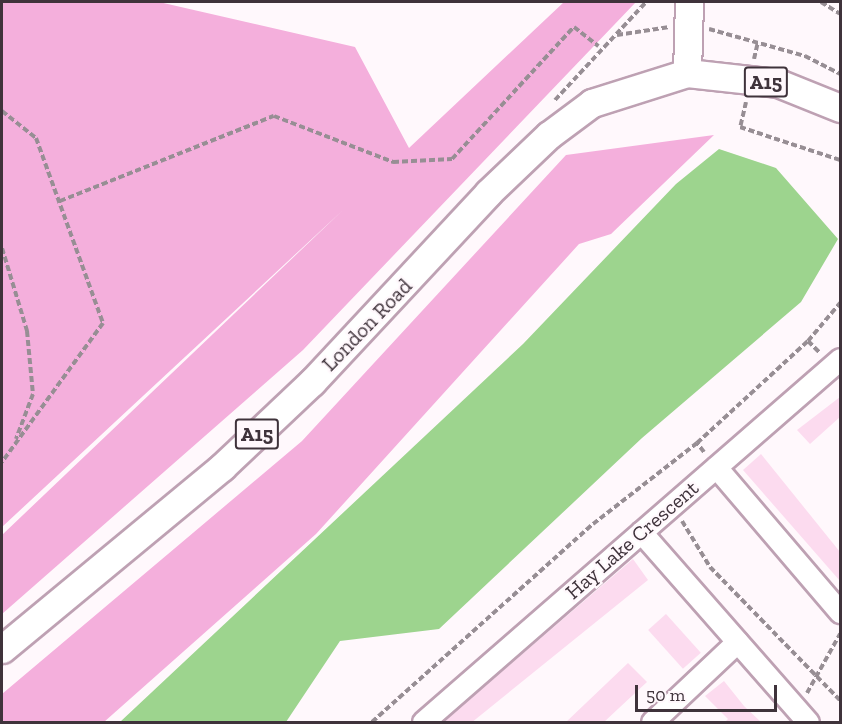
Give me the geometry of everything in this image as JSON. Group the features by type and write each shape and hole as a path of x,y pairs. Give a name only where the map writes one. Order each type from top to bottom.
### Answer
{"main road":[{"path":"687,73 688,14"},
{"name":"A15","path":"687,73 778,83 840,108"},
{"name":"London Road","path":"2,649 222,467 312,382 549,135 592,103 687,73"}],"street":[{"name":"Hay Lake Crescent","path":"423,723 716,467 836,371"},
{"path":"716,467 840,612"},
{"path":"641,532 808,723"},
{"path":"652,723 738,642"}],"path":[{"path":"821,2 840,14"},
{"path":"616,35 688,14 840,74"},
{"path":"60,201 274,116 393,162 452,159 574,27 598,46"},
{"path":"758,42 740,127 840,160"},
{"path":"2,111 36,138 103,322 2,462"},
{"path":"2,248 27,331 33,394 13,446"},
{"path":"372,723 593,524 697,443 808,341 840,303"},
{"path":"697,443 716,467"},
{"path":"672,506 710,567 818,681 840,700"},
{"path":"794,706 818,681 832,641 840,634"}],"shaded area":[{"path":"2,2 159,2 355,47 409,148 564,2 636,2 303,350 2,614 2,535 343,210 2,527"},
{"path":"714,135 611,234 579,244 316,534 104,722 2,722 2,694 302,441 566,155"},
{"path":"719,149 776,168 838,239 801,302 642,438 439,629 340,641 286,722 120,722 523,344 676,184"}],"building":[{"path":"840,397 840,417 810,444 797,430"},
{"path":"761,454 840,552 840,581 743,470"},
{"path":"633,559 648,580 471,723 442,723"},
{"path":"666,614 701,653 683,669 648,630"},
{"path":"628,663 647,682 603,723 565,723"},
{"path":"724,681 744,706 762,723 724,723 728,719 705,696"}]}
